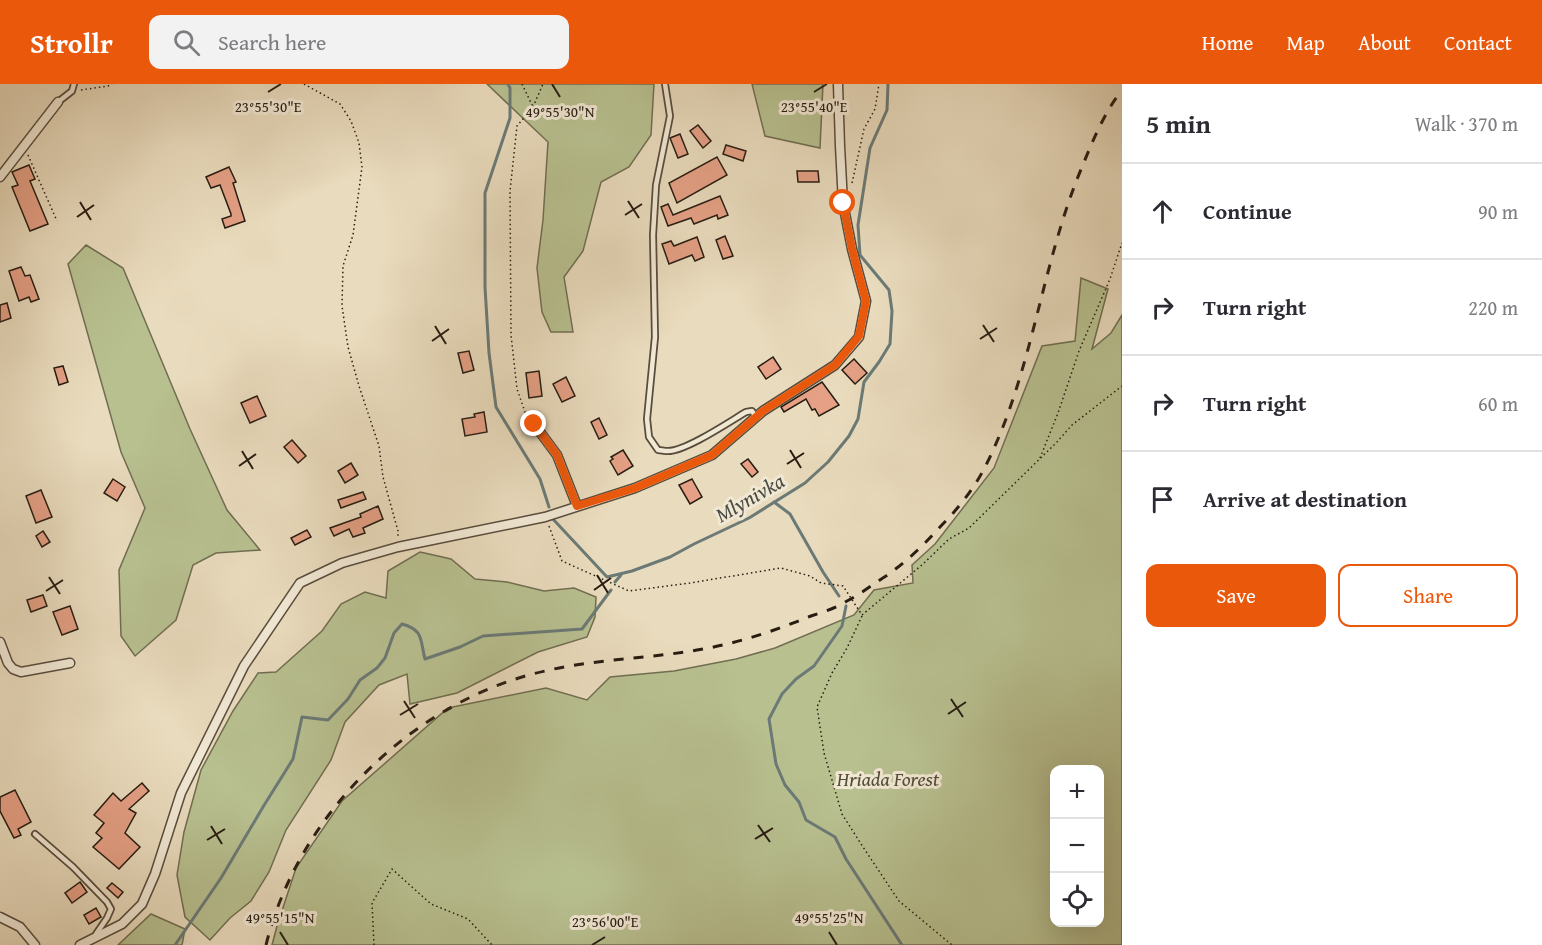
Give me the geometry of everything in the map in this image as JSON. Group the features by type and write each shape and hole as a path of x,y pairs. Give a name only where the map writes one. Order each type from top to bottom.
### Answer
{"street":[{"path":"80,945 122,924 142,904 156,874 181,793 244,666 300,583 342,563 398,547 546,517 635,488 712,455 763,411 835,365 859,336 866,301 843,203 838,84"},
{"path":"0,177 58,102"},
{"path":"534,424 557,455 577,506"},
{"path":"0,642 8,663 13,669 21,672 70,663"},
{"path":"0,916 20,927 35,945"}],"lane":[{"path":"58,102 72,92 74,84"},
{"path":"664,84 670,116 656,185 653,235 655,337 647,419 649,437 658,450 669,452 711,433 746,411 752,411 756,417"},
{"path":"35,834 73,867 111,909 93,939"}],"path":[{"path":"72,92 112,84"},
{"path":"304,84 339,104 351,121 359,143 362,167 353,235 343,266 342,306 348,348 358,386 379,446 382,477 398,531 398,547"},
{"path":"522,84 533,107"},
{"path":"534,424 525,412 517,389 511,335 510,191 517,126 533,107 543,84"},
{"path":"851,187 864,129 875,109 879,84"},
{"path":"24,146 57,221"},
{"path":"1039,460 1122,243"},
{"path":"952,945 899,901 842,814 824,753 817,707 832,673 848,648 862,615 949,539 969,528 1072,425 1122,386"},
{"path":"546,517 562,561 629,591 781,568 810,576 821,583 843,586 862,615"},
{"path":"374,945 372,903 392,869 431,904 468,919 492,945"}],"green space":[{"path":"487,84 654,84 651,135 629,167 601,182 583,251 564,277 573,332 551,332 542,312 537,268 543,220 548,142"},
{"path":"752,84 823,84 820,148 765,136"},
{"path":"86,245 123,268 190,429 227,510 260,550 216,553 193,565 176,620 135,656 121,636 119,570 145,508 121,452 68,264"},
{"name":"Hriada Forest","path":"1081,278 1108,289 1092,349 1111,333 1122,315 1122,945 272,945 296,868 342,801 448,708 546,688 587,700 610,677 674,671 736,659 775,648 854,615 874,590 913,583 912,565 935,544 994,468 1042,346 1075,341"},
{"path":"420,552 451,559 475,579 507,582 544,591 574,588 596,597 595,617 587,637 538,652 457,693 410,704 407,674 379,685 345,722 331,760 286,830 269,872 251,901 230,918 210,940 185,917 177,875 184,832 201,770 233,711 258,673 276,672 322,631 341,604 365,592 386,598 388,571"},
{"path":"151,914 185,929 182,945 118,945"}],"building":[{"path":"698,125 711,141 703,148 690,131"},
{"path":"680,134 688,154 678,158 670,138"},
{"path":"726,145 746,151 743,161 723,154"},
{"path":"717,157 727,175 677,203 669,183"},
{"path":"29,165 35,179 30,181 48,224 30,231 12,187 18,185 12,172"},
{"path":"229,167 236,182 233,183 245,221 225,228 222,219 231,214 220,185 211,188 206,177"},
{"path":"797,171 818,171 819,182 798,182"},
{"path":"720,196 728,215 718,219 717,215 694,224 691,218 668,226 661,207 668,204 673,215"},
{"path":"725,236 733,256 723,259 716,240"},
{"path":"697,237 704,257 695,261 692,255 669,264 662,244 671,241 674,246"},
{"path":"21,267 25,276 30,275 39,299 31,302 29,297 19,301 9,271"},
{"path":"7,303 11,318 0,322 0,305"},
{"path":"469,351 474,370 463,373 458,353"},
{"path":"773,357 781,369 766,379 758,367"},
{"path":"854,359 867,373 855,384 842,370"},
{"path":"63,366 68,382 59,385 54,368"},
{"path":"539,371 542,396 529,398 526,373"},
{"path":"566,377 575,396 562,402 553,384"},
{"path":"822,382 839,405 819,416 815,409 812,410 806,399 784,412 781,407"},
{"path":"257,396 266,416 250,423 241,403"},
{"path":"484,412 487,432 465,436 462,419 475,417 474,414"},
{"path":"599,418 607,435 599,439 591,422"},
{"path":"292,440 306,456 298,463 284,447"},
{"path":"623,450 633,466 618,475 610,461 613,459 611,457"},
{"path":"748,459 758,472 752,477 741,464"},
{"path":"351,463 358,475 345,483 338,471"},
{"path":"113,479 125,487 117,501 104,493"},
{"path":"692,479 702,497 690,504 679,485"},
{"path":"41,490 52,517 36,523 26,496"},
{"path":"363,492 366,499 341,508 338,500"},
{"path":"378,506 383,519 363,528 365,533 353,537 349,529 334,536 330,528 361,517 360,514"},
{"path":"307,530 311,537 295,545 291,538"},
{"path":"43,531 50,542 42,547 36,536"},
{"path":"43,595 47,606 31,612 27,600"},
{"path":"70,606 78,629 62,635 53,612"},
{"path":"142,783 149,791 129,809 136,813 125,833 140,847 119,869 93,847 102,838 96,833 104,823 94,815 113,793 121,801"},
{"path":"15,790 31,822 18,829 21,835 14,838 0,811 0,797"},
{"path":"80,882 87,892 72,903 65,893"},
{"path":"112,883 123,892 118,898 107,888"},
{"path":"96,908 101,917 89,924 84,915"}],"waterway":[{"name":"Mlynivka","path":"508,84 510,118 485,193 485,287 489,353 496,407 540,479 549,507"},
{"name":"Mlynivka","path":"552,518 607,577 632,571 670,557 749,518 805,483 828,462 849,436 858,419 864,382 890,344 892,311 889,290 860,255 858,225 870,148 887,110 888,84"},
{"path":"774,502 790,514 839,596"},
{"name":"Mlynivka","path":"615,582 621,575"},
{"path":"175,945 221,878 293,759 302,717 328,720 348,699 360,680 377,668 385,658 394,633 402,624 418,633 425,659 483,636 582,629 611,590"},
{"path":"846,606 842,626 814,666 796,679 782,694 769,719 776,764 785,785 799,802 806,820 835,837 846,859 902,945"}],"railway":[{"path":"266,945 282,897 305,851 334,808 368,770 408,736 451,708 497,686 545,671 697,650 769,632 829,610 852,598 893,571 928,540 975,485 1001,433 1026,357 1068,204 1099,127 1122,90"}],"route":[{"path":"534,424 557,455 577,506 635,488 712,455 763,411 835,365 859,336 866,301 843,203"}]}
